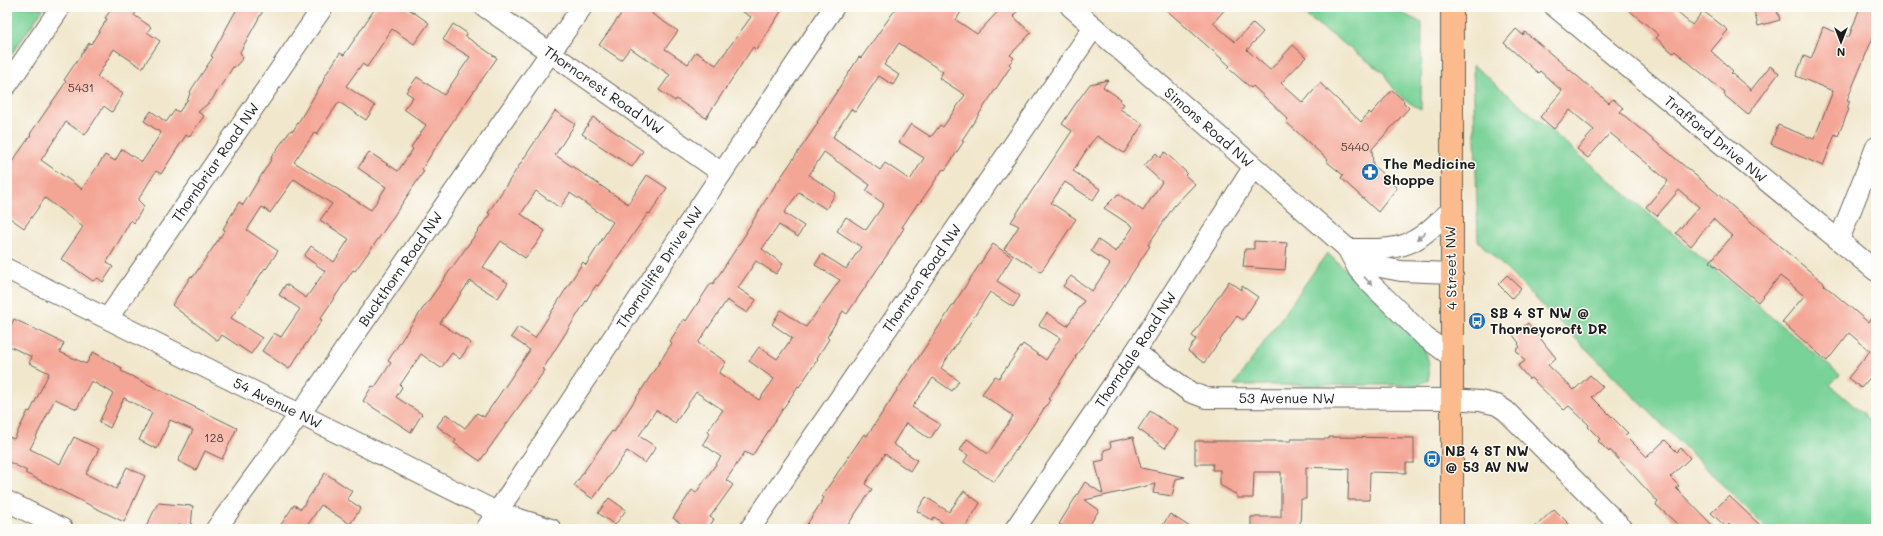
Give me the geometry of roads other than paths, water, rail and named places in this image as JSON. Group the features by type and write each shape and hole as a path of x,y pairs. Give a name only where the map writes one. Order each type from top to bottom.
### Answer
{"main road":[{"name":"4 Street NW","path":"1452,7 1452,529"}],"street":[{"path":"7,85 58,11 58,7"},
{"name":"Thornbriar Road NW","path":"108,318 323,7"},
{"name":"Thorncrest Road NW","path":"485,7 722,173"},
{"name":"Buckthorn Road NW","path":"216,529 300,414 582,7"},
{"name":"Thorncliffe Drive NW","path":"486,529 834,7"},
{"name":"Simons Road NW","path":"1071,7 1253,168 1347,248 1380,267 1401,271 1451,272"},
{"name":"Trafford Drive NW","path":"1555,7 1876,271"},
{"name":"Thornton Road NW","path":"750,529 1094,27"},
{"path":"1839,240 1876,147"},
{"name":"Thorndale Road NW","path":"1015,529 1134,352 1253,168"},
{"path":"1347,248 1379,250 1401,245 1415,240 1451,211"},
{"name":"Simons Road NW","path":"1347,248 1358,269 1368,281 1425,337 1452,357"},
{"name":"54 Avenue NW","path":"7,269 497,512 552,529"},
{"name":"53 Avenue NW","path":"1134,352 1190,392 1206,398 1452,399 1480,401 1497,405 1506,411 1623,529"},
{"path":"7,501 63,529"}],"place":[{"name":"The Medicine Shoppe","path":"1370,172"},
{"name":"SB 4 ST NW @ Thorneycroft DR","path":"1477,321"},
{"name":"NB 4 ST NW @ 53 AV NW","path":"1432,459"}]}
